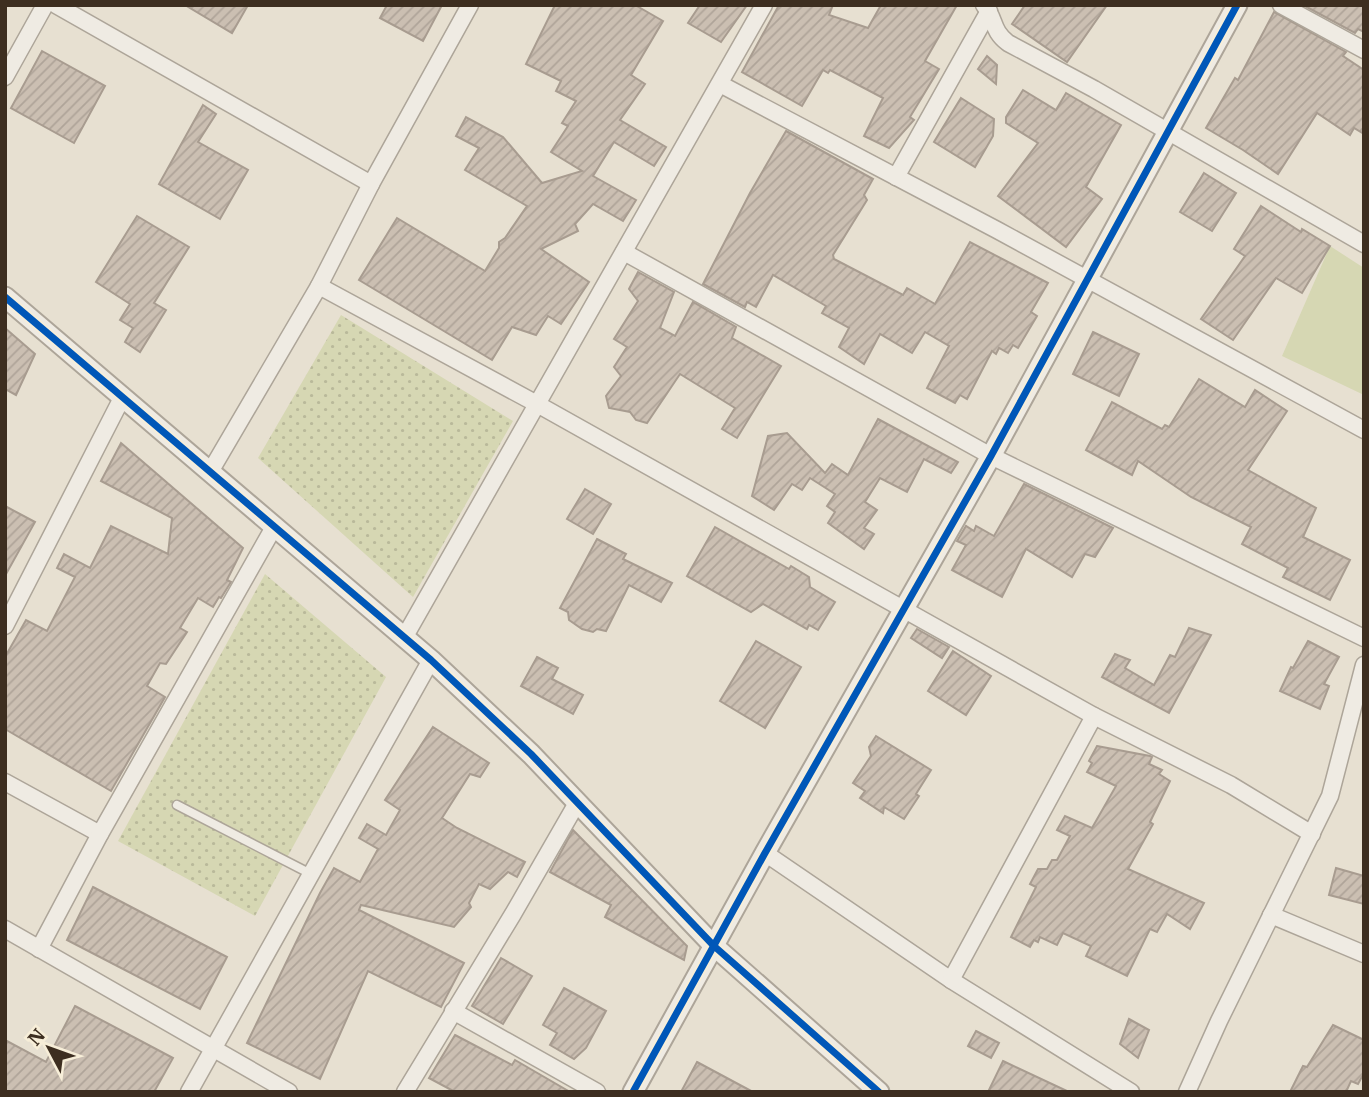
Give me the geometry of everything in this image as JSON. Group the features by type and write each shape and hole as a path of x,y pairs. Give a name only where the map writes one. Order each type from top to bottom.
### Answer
{"street":[{"path":"5,77 45,5"},
{"path":"55,5 371,184"},
{"path":"210,472 319,286 371,184 470,5"},
{"path":"404,638 764,5"},
{"path":"633,1092 1089,280 1237,5"},
{"path":"1281,5 1364,50"},
{"path":"896,177 986,8"},
{"path":"986,8 998,35 1008,43 1364,244"},
{"path":"720,84 1364,430"},
{"path":"624,252 991,456 1364,638"},
{"path":"319,286 537,404 1094,716 1231,785 1312,834"},
{"path":"5,297 431,660 531,754 714,946 874,1090"},
{"path":"5,626 12,600 124,396"},
{"path":"39,949 100,834 274,527"},
{"path":"189,1092 431,660"},
{"path":"1187,1092 1330,796 1364,665"},
{"path":"951,980 1094,716"},
{"path":"5,782 100,834"},
{"path":"405,1092 577,803"},
{"path":"765,853 951,980 1131,1092"},
{"path":"1271,915 1364,954"},
{"path":"5,929 289,1092"},
{"path":"453,1011 597,1092"}],"lane":[{"path":"177,805 311,874"}],"green space":[{"path":"1330,246 1364,268 1364,395 1282,356"},
{"path":"341,315 513,421 413,597 258,458"},
{"path":"265,574 386,677 255,916 118,841"}],"building":[{"path":"185,5 248,5 232,33"},
{"path":"387,5 442,5 423,41 380,18"},
{"path":"555,5 635,5 663,21 631,75 645,84 620,120 666,147 654,166 614,142 593,176 636,200 623,221 593,204 575,224 578,231 541,249 589,282 561,324 548,316 536,335 512,327 492,360 359,280 397,218 485,271 499,248 499,242 505,238 527,206 465,170 479,148 456,136 466,117 503,137 542,183 582,171 551,152 568,126 562,123 576,101 556,91 561,81 526,64"},
{"path":"700,5 747,5 721,42 688,23"},
{"path":"779,5 833,5 829,15 868,28 881,5 957,5 925,61 939,69 910,117 914,120 889,148 864,136 883,98 830,70 828,73 823,70 802,106 742,72"},
{"path":"1025,5 1107,5 1067,62 1012,24"},
{"path":"1303,5 1364,5 1364,32 1358,29 1355,33"},
{"path":"1274,12 1346,52 1343,56 1364,70 1364,134 1354,128 1350,135 1317,113 1278,174 1206,128 1235,78 1238,80"},
{"path":"42,51 105,86 74,143 11,108"},
{"path":"987,56 997,65 996,84 978,69"},
{"path":"1023,90 1056,110 1066,93 1121,125 1086,187 1102,199 1066,247 998,196 1038,143 1006,123 1006,117"},
{"path":"961,98 994,119 993,136 975,167 934,142"},
{"path":"203,105 216,114 198,142 248,170 220,219 159,184"},
{"path":"786,131 873,179 864,195 867,200 833,255 834,259 903,295 907,288 935,304 970,242 1048,283 1031,312 1037,316 1018,348 1013,345 1008,353 999,348 996,354 992,351 967,399 960,395 955,403 927,388 949,346 925,332 912,353 880,334 864,364 839,347 849,328 822,313 826,306 773,275 756,307 747,302 745,307 703,284"},
{"path":"1204,173 1236,193 1212,231 1180,212"},
{"path":"1261,206 1301,232 1302,229 1330,246 1302,293 1276,278 1233,340 1201,319 1245,256 1234,249"},
{"path":"137,216 189,247 154,303 166,310 140,352 125,342 133,328 120,320 130,304 96,282"},
{"path":"638,272 674,292 660,328 675,336 693,302 736,327 732,338 781,366 737,438 722,429 735,408 680,374 647,423 636,420 630,412 609,408 606,396 621,376 614,367 627,347 614,339 638,301 629,289"},
{"path":"5,328 35,354 16,395 5,389"},
{"path":"1093,332 1139,354 1119,396 1073,374"},
{"path":"1199,379 1245,407 1255,390 1287,411 1248,470 1316,508 1303,537 1350,560 1330,600 1283,577 1288,568 1242,544 1251,527 1191,497 1138,461 1132,475 1086,450 1112,402 1162,429 1165,425 1169,427"},
{"path":"878,419 958,462 951,473 924,459 907,492 880,478 865,502 877,510 864,528 874,534 864,549 828,523 835,512 827,506 835,494 810,478 802,490 792,484 774,510 752,496 768,436 787,433 825,473 832,464 848,475"},
{"path":"121,443 243,548 227,580 231,582 221,598 219,597 213,607 198,598 180,628 187,632 166,664 160,663 147,686 165,697 111,791 5,729 5,657 26,620 47,631 75,577 57,568 64,554 90,568 111,526 168,554 172,518 101,481"},
{"path":"1024,484 1113,528 1095,557 1085,554 1072,577 1026,549 1002,597 952,570 966,545 957,541 966,526 974,531 976,526 994,536"},
{"path":"585,489 611,504 593,534 567,519"},
{"path":"5,506 35,522 5,576"},
{"path":"715,527 789,569 791,566 809,577 810,587 835,602 818,630 809,625 807,629 763,604 751,612 687,576"},
{"path":"597,539 626,554 623,559 672,583 661,602 629,585 606,631 597,629 593,632 582,629 569,620 568,612 560,608"},
{"path":"1189,628 1211,635 1169,713 1102,677 1115,654 1130,660 1125,668 1154,685 1170,655 1175,657"},
{"path":"917,629 949,647 942,658 911,638"},
{"path":"756,641 801,667 765,728 720,701"},
{"path":"1308,641 1339,657 1324,684 1329,686 1320,709 1280,691 1291,667 1293,668"},
{"path":"953,651 991,676 966,715 928,691"},
{"path":"537,657 558,668 552,679 583,695 573,714 521,686"},
{"path":"433,727 489,763 480,777 470,774 442,818 525,862 517,877 508,872 490,889 479,884 469,903 471,907 454,927 361,905 359,910 464,963 441,1007 368,971 320,1079 247,1043 334,868 360,882 378,849 359,838 367,824 386,835 400,810 385,800"},
{"path":"876,736 931,770 904,819 884,807 883,813 860,798 865,791 853,783 871,756 869,747"},
{"path":"1097,746 1150,756 1152,757 1149,764 1162,770 1159,774 1170,781 1150,822 1153,824 1128,869 1204,903 1190,929 1167,914 1157,932 1150,929 1127,976 1086,956 1091,946 1063,933 1057,945 1040,937 1038,942 1034,940 1030,947 1011,937 1036,887 1030,884 1038,869 1047,869 1052,860 1057,860 1070,836 1057,830 1065,816 1092,828 1116,786 1087,772"},
{"path":"573,830 687,946 684,960 605,917 611,905 550,872"},
{"path":"1336,868 1364,876 1364,904 1329,895"},
{"path":"93,887 227,957 200,1009 67,940"},
{"path":"501,958 532,976 503,1024 472,1006"},
{"path":"564,988 606,1011 586,1048 574,1059 550,1045 557,1033 543,1025"},
{"path":"75,1006 173,1058 154,1092 5,1092 5,1040 46,1062"},
{"path":"1129,1019 1149,1030 1138,1058 1120,1044"},
{"path":"1333,1025 1364,1040 1364,1073 1358,1084 1351,1081 1346,1092 1290,1092 1303,1066 1307,1067"},
{"path":"976,1031 999,1043 991,1058 968,1046"},
{"path":"455,1035 512,1065 515,1060 570,1092 455,1092 429,1078"},
{"path":"1003,1061 1069,1092 988,1092"},
{"path":"697,1062 753,1092 681,1092"}],"cycle path":[{"path":"633,1092 765,853 991,456 1237,5"},
{"path":"5,297 431,660 531,754 714,946 879,1092"}]}
